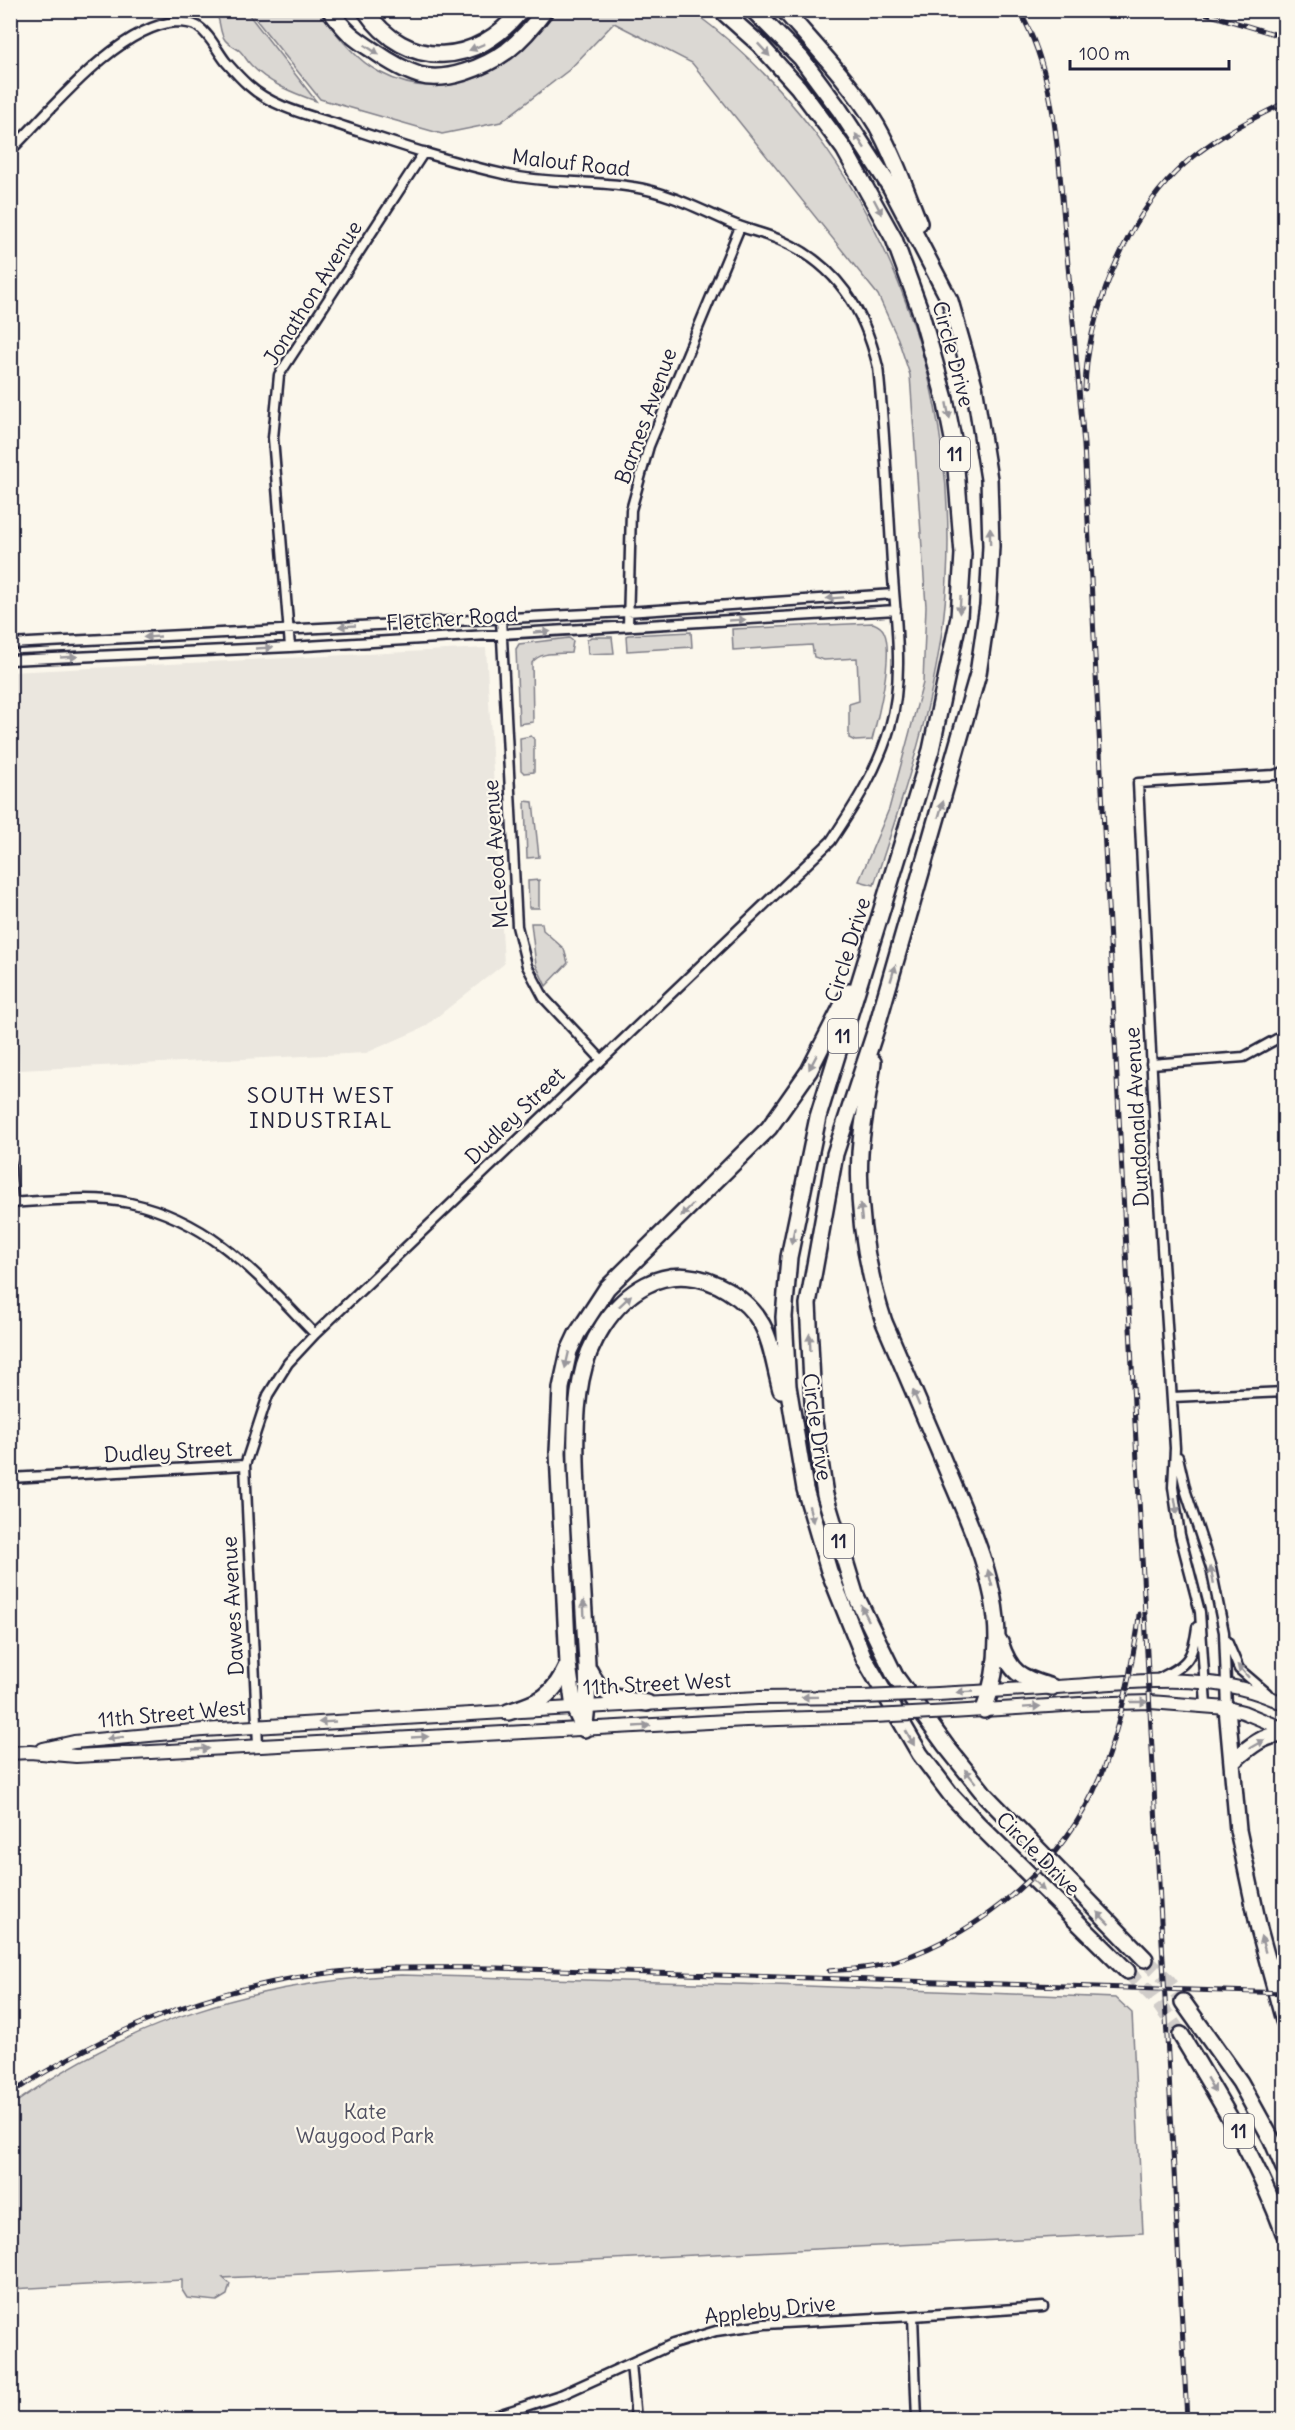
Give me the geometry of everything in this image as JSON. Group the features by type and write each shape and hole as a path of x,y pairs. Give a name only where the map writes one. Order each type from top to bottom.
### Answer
{"highway":[{"path":"330,10 346,33 387,60 420,75 444,76 475,68 506,52 532,27 544,10"},
{"path":"365,10 372,21 393,39 420,53 445,54 473,50 495,38 510,25 521,10"},
{"name":"Circle Drive","path":"721,10 759,44 798,87 844,149 870,192 894,239 935,357 954,444 963,554 959,617 931,750 818,1118 789,1257 784,1317 788,1386 813,1524 844,1612 864,1658 920,1754 951,1795 986,1832 1127,1971"},
{"name":"Circle Drive","path":"753,10 801,58 839,109 891,188 950,301 974,385 987,459 990,546 988,604 978,674 876,1029 834,1154 808,1304 814,1421 825,1495 855,1594 895,1676 986,1796 1145,1959"},
{"path":"784,10 854,91 877,126 897,168 950,301"},
{"path":"584,1729 581,1708 568,1664 558,1452 561,1388 569,1350 607,1288 769,1128 809,1071 869,954"},
{"path":"876,1029 860,1153 860,1206 872,1286 884,1322 985,1564 992,1584 998,1636 1007,1661 1023,1678 1052,1687"},
{"path":"581,1708 587,1667 576,1468 578,1400 581,1378 588,1358 610,1316 640,1288 656,1280 672,1277 691,1276 708,1280 744,1301 763,1324 799,1456"},
{"path":"984,1710 991,1691 998,1636"},
{"path":"508,1712 546,1698 560,1682 568,1664"},
{"path":"587,1667 596,1684 606,1694 647,1703"},
{"path":"1227,1708 1238,1830 1259,1929 1284,2021"},
{"path":"1232,1762 1253,1745 1275,1734 1284,1735"},
{"name":"11","path":"1183,2002 1240,2082 1272,2140 1284,2168"},
{"name":"11","path":"1181,2035 1239,2131 1275,2208 1284,2233"}],"main road":[{"name":"11th Street West","path":"30,1752 74,1742 257,1726 647,1703 938,1694 1156,1680 1225,1684 1281,1702"},
{"name":"11th Street West","path":"10,1753 30,1752 76,1756 1124,1702 1227,1708 1244,1712 1284,1729"}],"street":[{"name":"Malouf Road","path":"10,151 99,61 117,46 147,31 175,22 196,25 250,87 278,104 424,152 508,175 636,187 659,193 740,227 781,240 806,255 835,279 861,313 871,338 878,367 894,594"},
{"name":"Jonathon Avenue","path":"290,647 273,438 279,375 424,152"},
{"name":"Barnes Avenue","path":"628,626 631,510 649,446 740,227"},
{"name":"Fletcher Road","path":"10,644 627,612 894,594"},
{"name":"Dudley Street","path":"10,1478 245,1465 268,1395 288,1363 315,1334 831,841 852,810 882,753 890,726 897,681 894,594"},
{"name":"Fletcher Road","path":"10,660 290,647 896,610"},
{"name":"McLeod Avenue","path":"501,619 517,926 527,966 544,998 601,1059"},
{"name":"Dundonald Avenue","path":"1206,1705 1200,1612 1180,1535 1173,1487 1175,1448 1151,1064 1138,783 1274,776 1284,771"},
{"path":"1151,1064 1244,1057 1284,1035"},
{"path":"10,1162 12,1203 81,1199 130,1203 192,1224 240,1257 315,1334"},
{"path":"1172,1398 1284,1392"},
{"name":"Dundonald Avenue","path":"1175,1448 1186,1492 1211,1568 1224,1632 1227,1708"},
{"name":"Dawes Avenue","path":"245,1465 258,1745"},
{"name":"Dundonald Avenue","path":"1156,1680 1180,1669 1190,1660 1200,1612"},
{"name":"Dundonald Avenue","path":"1224,1632 1239,1669 1281,1702"},
{"name":"Appleby Drive","path":"472,2420 495,2418 563,2394 695,2336 741,2326 1043,2307"},
{"path":"913,2316 917,2420"},
{"path":"631,2363 636,2420"}],"shaded area":[{"path":"486,648 504,964 423,1028 366,1053 20,1070 10,888 11,672"}],"green space":[{"path":"214,11 246,11 316,101 281,87 258,71 240,51 225,40"},
{"path":"249,11 319,11 346,45 370,67 405,83 431,86 455,84 479,77 501,65 521,50 556,11 692,11 758,68 814,133 861,205 899,283 925,365 942,450 948,537 943,623 938,657 915,756 874,885 859,881 889,809 923,683 926,606 910,375 898,339 878,295 692,63 614,23 569,70 501,122 442,134 320,99"},
{"path":"873,623 880,626 884,632 887,654 884,685 872,740 855,741 849,738 849,704 859,701 857,658 824,660 814,657 812,645 733,650 732,629"},
{"path":"691,632 692,647 627,651 626,636 628,635"},
{"path":"591,637 612,637 614,653 588,654 587,640"},
{"path":"569,638 573,641 571,653 544,655 532,663 533,722 519,724 516,649 519,644"},
{"path":"531,736 534,739 534,772 524,773 521,770 520,738"},
{"path":"525,801 533,802 539,857 527,858"},
{"path":"539,880 539,908 529,908 528,881"},
{"path":"531,923 542,923 543,930 564,949 568,963 546,986 536,965"},
{"name":"Kate Waygood Park","path":"401,1975 807,1986 1116,1998 1132,2013 1143,2233 223,2278 230,2284 227,2295 217,2301 187,2298 182,2290 182,2280 11,2289 11,2106 101,2050 196,2011 296,1986"}],"tunnel":[{"path":"1145,1959 1169,1982 1183,2002"},
{"path":"1127,1971 1154,1997 1181,2035"}],"railway":[{"path":"1019,10 1032,35 1041,62 1054,118 1084,445 1187,2420"},
{"path":"1194,10 1284,37"},
{"path":"1085,389 1087,361 1101,302 1125,244 1157,193 1200,151 1241,125 1284,103"},
{"path":"829,1971 880,1965 928,1948 990,1913 1043,1865 1066,1838 1085,1808 1105,1765 1126,1690 1139,1614"},
{"path":"10,2094 87,2049 167,2013 250,1987 293,1978 357,1970 497,1968 1284,1993"}],"district":[{"name":"SOUTH WEST INDUSTRIAL","path":"321,1108"}]}
